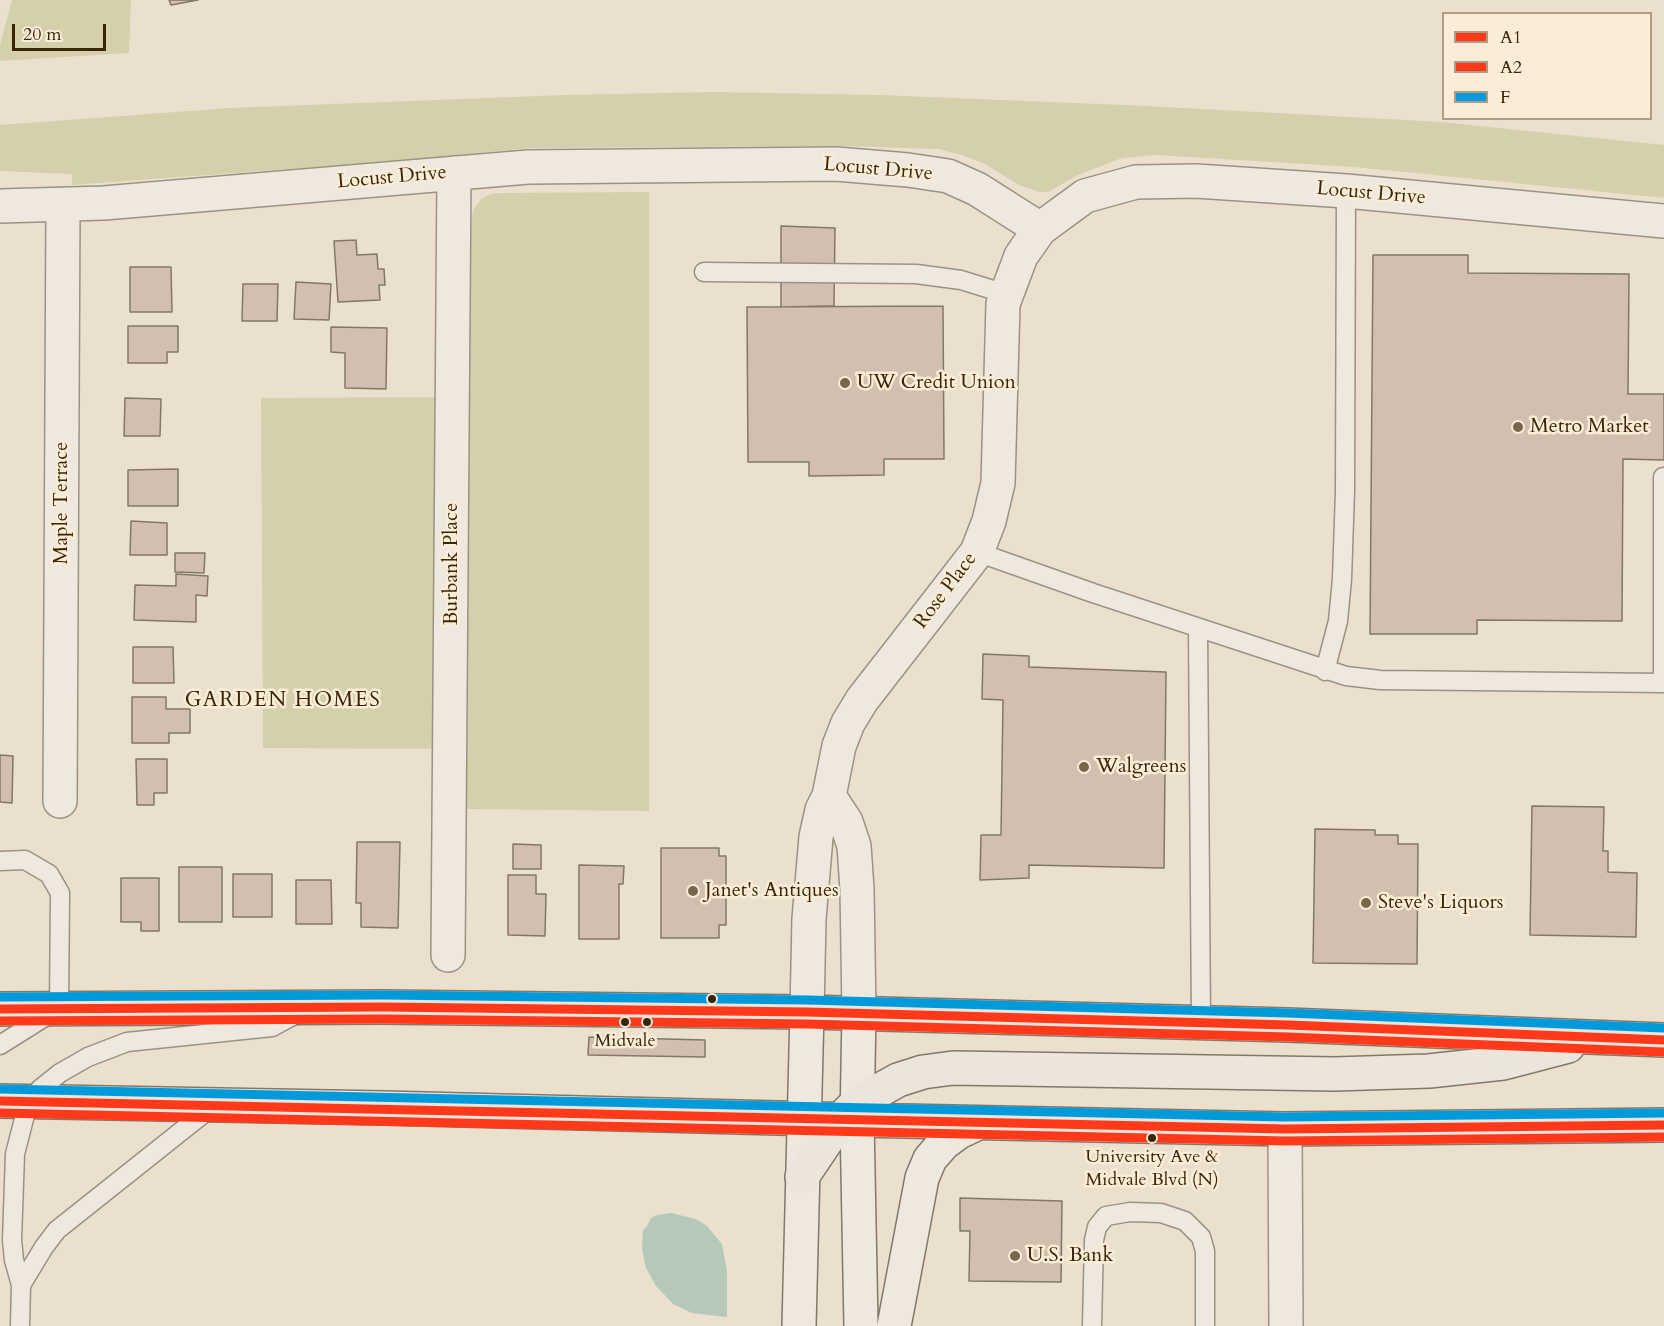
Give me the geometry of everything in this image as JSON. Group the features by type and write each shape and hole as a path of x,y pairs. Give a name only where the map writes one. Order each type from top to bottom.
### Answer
{"main road":[{"path":"0,1009 307,1007 807,1012 1201,1023 1664,1040"},
{"path":"802,1177 851,1114 898,1080 922,1072 953,1068 1335,1074 1429,1071 1503,1063 1592,1039"},
{"path":"15,1102 601,1112 803,1119 851,1114 978,1123 1285,1129 1664,1125"}],"street":[{"name":"Locust Drive","path":"0,206 63,206 528,167 836,164 948,176 977,189 1040,229 1086,196 1136,182 1196,181 1346,191 1664,221"},
{"name":"Burbank Place","path":"448,955 454,173"},
{"name":"Maple Terrace","path":"60,801 63,206"},
{"name":"Rose Place","path":"799,1326 809,919 818,825 829,796 839,746 848,723 932,608 977,552 989,521 998,483 1003,304 1021,256 1040,229"},
{"path":"829,796 846,822 854,846 858,900 859,1013 851,1114 861,1326"},
{"path":"894,1326 922,1178 930,1160 944,1143 959,1132 978,1123"},
{"path":"1285,1129 1286,1326"}],"lane":[{"path":"1325,671 1338,621 1342,579 1345,490 1346,191"},
{"path":"704,272 916,274 961,280 1006,294"},
{"path":"977,552 1198,629 1346,676 1380,680 1663,683 1663,477"},
{"path":"1198,629 1201,1023"},
{"path":"0,861 25,860 49,874 60,893 59,1008 0,1045"},
{"path":"20,1326 21,1285 12,1252 13,1185 17,1139 15,1102 40,1089 60,1073 112,1047 140,1040 272,1027 307,1007"},
{"path":"21,1285 57,1230 215,1104"},
{"path":"1092,1326 1094,1240 1098,1227 1106,1216 1130,1212 1161,1213 1185,1221 1201,1236 1205,1251 1205,1326"}],"shaded area":[{"path":"12,0 131,0 129,53 0,61 0,45"},
{"path":"714,92 880,95 1147,106 1441,122 1664,145 1664,198 1354,167 1156,155 1122,158 1078,175 1048,192 1039,192 1019,185 985,164 938,149 842,146 528,148 399,161 72,185 72,174 0,171 0,125 230,108 565,95"},
{"path":"649,192 649,811 466,809 466,749 263,748 261,398 470,397 471,227 473,211 481,199 500,193"},
{"path":"671,1213 696,1219 707,1226 722,1244 727,1271 727,1317 692,1313 673,1304 656,1286 646,1268 642,1249 643,1230 651,1218"}],"building":[{"path":"169,0 198,0 171,5"},
{"path":"781,226 835,228 834,306 781,307"},
{"path":"356,240 357,255 377,254 378,269 384,269 385,285 379,285 380,300 338,302 334,241"},
{"name":"Metro Market","path":"1373,255 1468,255 1468,273 1629,274 1628,394 1664,394 1664,460 1623,459 1622,621 1477,620 1477,634 1370,634"},
{"path":"130,267 171,267 172,312 130,312"},
{"path":"296,282 331,284 329,320 294,319"},
{"path":"243,284 278,284 277,321 242,321"},
{"name":"UW Credit Union","path":"943,306 944,459 884,459 884,475 809,476 809,462 748,462 747,307"},
{"path":"128,326 178,326 178,352 167,352 167,363 128,363"},
{"path":"331,327 387,328 386,389 345,388 345,353 331,352"},
{"path":"125,398 161,399 160,436 124,436"},
{"path":"178,469 178,506 128,506 128,470"},
{"path":"131,521 167,523 167,555 130,555"},
{"path":"175,553 205,553 204,573 175,572"},
{"path":"176,574 208,576 207,596 196,595 196,622 134,620 135,585 176,586"},
{"path":"133,647 173,647 174,683 133,683"},
{"name":"Walgreens","path":"983,654 1029,656 1029,667 1166,672 1164,868 1029,865 1029,878 980,880 981,835 1001,835 1003,700 982,699"},
{"path":"132,697 166,697 166,709 190,709 190,733 169,733 169,743 132,743"},
{"path":"0,755 13,756 12,803 0,802"},
{"path":"136,759 167,759 167,793 154,793 154,805 137,805"},
{"path":"1532,806 1604,807 1603,851 1608,851 1608,872 1637,873 1636,937 1530,935"},
{"name":"Steve's Liquors","path":"1315,829 1375,830 1375,835 1398,835 1398,844 1418,844 1417,964 1313,963"},
{"path":"357,842 400,842 398,928 361,927 361,903 356,903"},
{"path":"513,844 541,845 541,869 513,869"},
{"name":"Janet's Antiques","path":"661,848 719,848 719,856 726,856 726,925 719,925 719,938 661,938"},
{"path":"579,865 624,866 623,884 619,884 619,939 579,939"},
{"path":"179,867 222,867 222,922 179,922"},
{"path":"233,874 272,874 272,917 233,917"},
{"path":"508,875 536,875 536,894 546,894 545,936 508,935"},
{"path":"121,878 159,878 159,931 141,931 141,922 121,922"},
{"path":"296,880 331,880 332,924 296,924"},
{"path":"589,1037 705,1040 705,1057 588,1055"},
{"name":"U.S. Bank","path":"960,1198 1062,1201 1061,1282 969,1281 970,1231 960,1231"}],"transit line":[{"name":"F","path":"0,997 383,995 807,1000 1288,1013 1664,1028"},
{"name":"A1","path":"0,1009 383,1007 807,1012 1288,1025 1664,1040"},
{"name":"A2","path":"0,1021 383,1019 807,1024 1288,1037 1664,1052"},
{"name":"F","path":"0,1089 1285,1117 1664,1113"},
{"name":"A1","path":"0,1101 1285,1129 1664,1125"},
{"name":"A2","path":"0,1113 1285,1141 1664,1137"}],"place":[{"name":"UW Credit Union","path":"845,383"},
{"name":"Metro Market","path":"1518,427"},
{"name":"Walgreens","path":"1084,767"},
{"name":"Janet's Antiques","path":"693,891"},
{"name":"Steve's Liquors","path":"1366,903"},
{"name":"Midvale","path":"625,1022"},
{"name":"University Ave & Midvale Blvd (N)","path":"1152,1138"},
{"name":"U.S. Bank","path":"1015,1256"}],"district":[{"name":"GARDEN HOMES","path":"283,701"}]}
